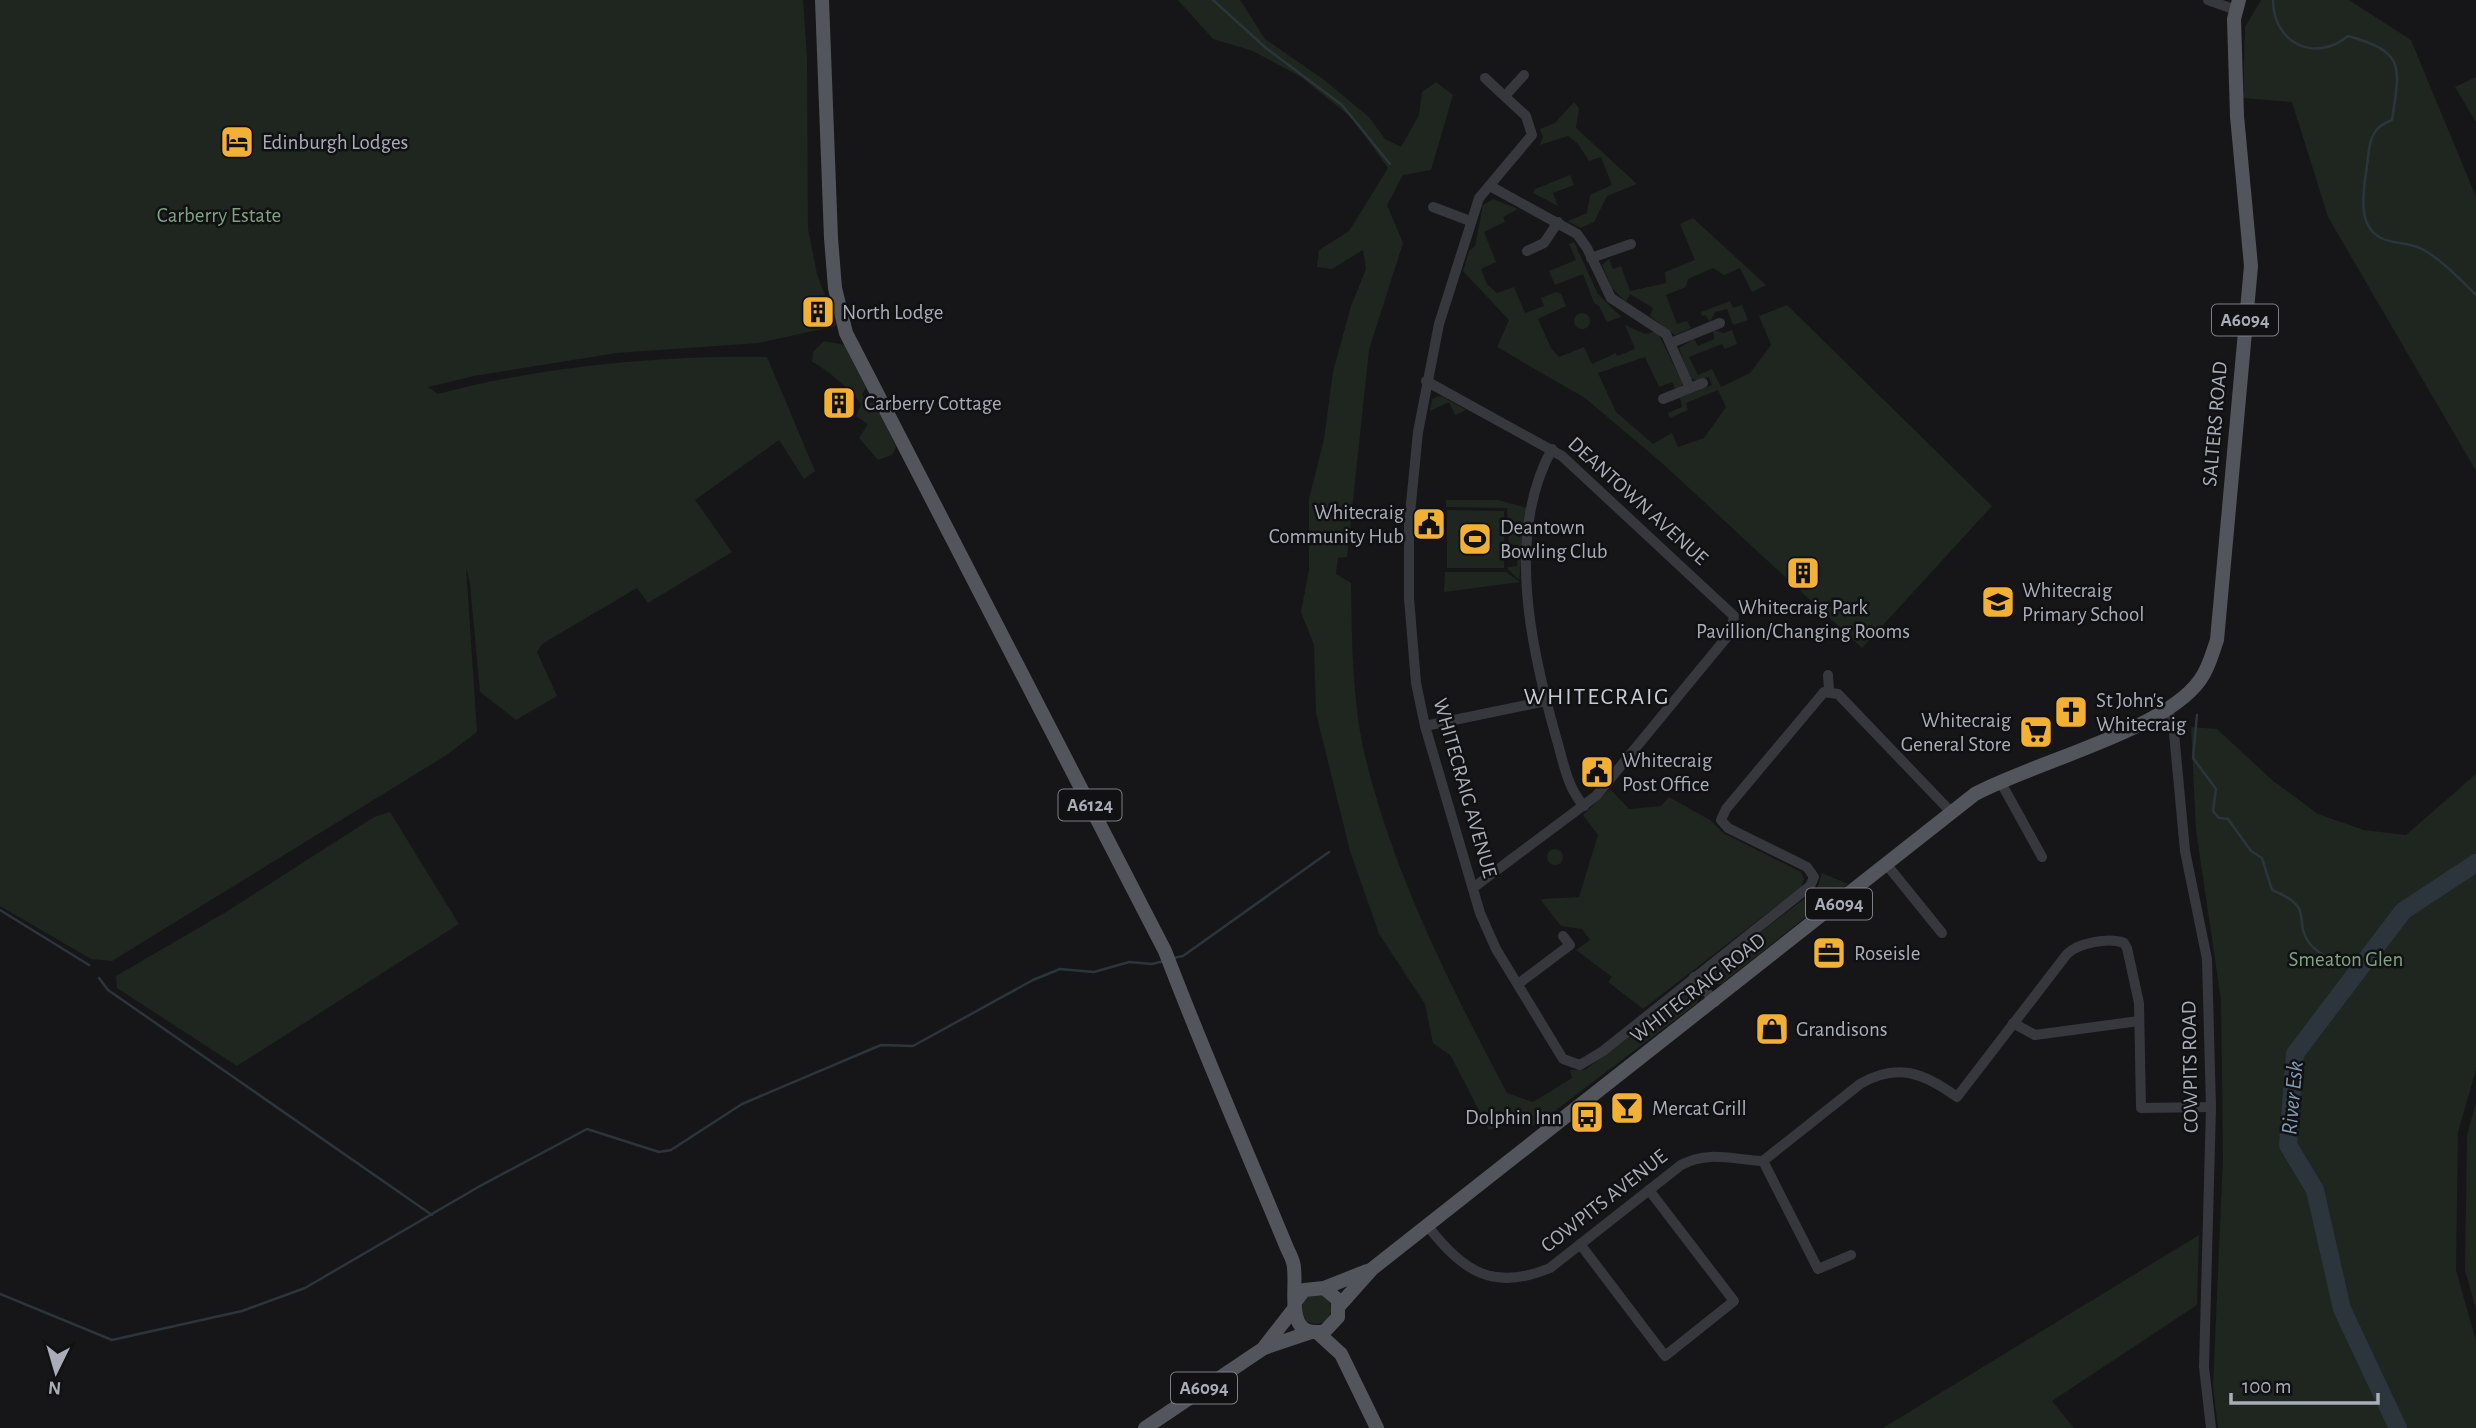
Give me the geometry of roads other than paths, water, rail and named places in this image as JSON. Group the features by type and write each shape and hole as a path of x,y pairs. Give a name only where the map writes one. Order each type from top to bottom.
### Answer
{"main road":[{"name":"A6124","path":"822,0 831,238 837,300 846,332 1165,951 1201,1048 1294,1265 1294,1306"},
{"name":"SALTERS ROAD","path":"2168,709 2199,682 2208,669 2217,640 2251,266 2237,116 2238,5"},
{"name":"WHITECRAIG ROAD","path":"1427,1225 1715,1002 1975,794 2000,781 2145,722 2168,709"},
{"name":"A6094","path":"1339,1312 1372,1269 1427,1225"},
{"name":"A6124","path":"1294,1265 1321,1287"},
{"name":"A6094","path":"1321,1287 1372,1269"},
{"path":"1341,1354 1315,1332 1298,1324 1294,1306 1304,1290 1321,1287 1334,1295 1339,1312 1341,1354 1377,1428"},
{"name":"A6094","path":"1264,1348 1294,1306"},
{"path":"1315,1332 1331,1328 1339,1312"},
{"name":"A6094","path":"1145,1428 1264,1348 1315,1332"}],"street":[{"path":"2208,0 2238,5"},
{"path":"1505,96 1524,75"},
{"name":"WHITECRAIG AVENUE","path":"1485,78 1530,121 1532,135 1479,198 1439,324 1426,381 1411,490 1408,555 1411,637 1425,726 1490,936 1563,1059 1580,1065 1603,1051 1694,977"},
{"path":"1490,186 1577,234 1611,298 1660,328 1671,343 1690,388"},
{"path":"1433,207 1471,221"},
{"path":"1527,250 1544,243 1558,222"},
{"path":"1591,258 1631,244"},
{"path":"1671,343 1720,323"},
{"name":"DEANTOWN AVENUE","path":"1426,381 1552,449 1731,610 1734,624 1731,632 1605,787 1584,806"},
{"path":"1663,399 1703,383"},
{"path":"1473,888 1584,806 1572,786 1546,701 1530,611 1527,552 1538,485 1552,449"},
{"path":"1828,675 1829,690"},
{"path":"1829,690 1838,694 1952,813"},
{"path":"1715,1002 1694,977 1813,881 1812,872 1807,867 1728,828 1721,820 1726,809 1820,695 1829,690"},
{"path":"1425,726 1546,701"},
{"name":"COWPITS ROAD","path":"2168,709 2174,733 2185,851 2207,958 2211,1107 2204,1367 2211,1428"},
{"path":"2000,781 2042,857"},
{"path":"1887,865 1942,933"},
{"path":"1518,984 1570,945 1563,936"},
{"path":"1851,1255 1818,1269 1763,1161 1875,1075 1904,1070 1919,1074 1957,1097 2072,949 2111,940 2124,943 2127,948 2139,1003 2141,1108 2211,1107"},
{"path":"2013,1023 2035,1035 2140,1021"},
{"name":"COWPITS AVENUE","path":"1427,1225 1460,1262 1497,1279 1532,1275 1550,1268 1694,1158 1720,1155 1763,1161"},
{"path":"1580,1244 1665,1356 1705,1325 1734,1301 1649,1190"}],"waterway":[{"path":"1213,0 1266,48 1342,105 1390,164"},
{"path":"2273,0 2280,27 2298,44 2309,48 2322,48 2348,36 2380,48 2390,56 2397,74 2395,102 2392,120 2377,130 2370,144 2363,201 2367,223 2381,238 2417,247 2429,253 2476,295"},
{"path":"2197,715 2193,758 2216,789 2213,811 2219,818 2228,819 2251,851 2262,858 2272,890 2295,903 2310,944 2326,957 2358,970"},
{"path":"1174,958 1183,956 1329,852"},
{"name":"River Esk","path":"2398,1428 2342,1309 2315,1190 2288,1145 2295,1054 2403,911 2476,863"},
{"path":"0,910 89,965"},
{"path":"0,1294 112,1340 242,1311 305,1288 480,1186 587,1129 659,1152 671,1150 742,1104 881,1045 913,1046 1033,980 1060,969 1094,972 1129,962 1152,964 1164,961"},
{"path":"99,978 108,990 432,1215"}],"place":[{"name":"Edinburgh Lodges","path":"237,142"},
{"name":"North Lodge","path":"818,312"},
{"name":"Carberry Cottage","path":"839,403"},
{"name":"Whitecraig Community Hub","path":"1429,524"},
{"name":"Deantown Bowling Club","path":"1475,539"},
{"name":"Whitecraig Park Pavillion/Changing Rooms","path":"1803,573"},
{"name":"Whitecraig Primary School","path":"1998,602"},
{"name":"St John's Whitecraig","path":"2071,712"},
{"name":"Whitecraig General Store","path":"2036,732"},
{"name":"Whitecraig Post Office","path":"1597,772"},
{"name":"Roseisle","path":"1829,953"},
{"name":"Grandisons","path":"1772,1029"},
{"name":"Mercat Grill","path":"1627,1108"},
{"name":"Dolphin Inn","path":"1587,1117"}],"district":[{"name":"WHITECRAIG","path":"1597,697"}],"park label":[{"name":"Carberry Estate","path":"219,215"},
{"name":"Smeaton Glen","path":"2346,959"}]}
